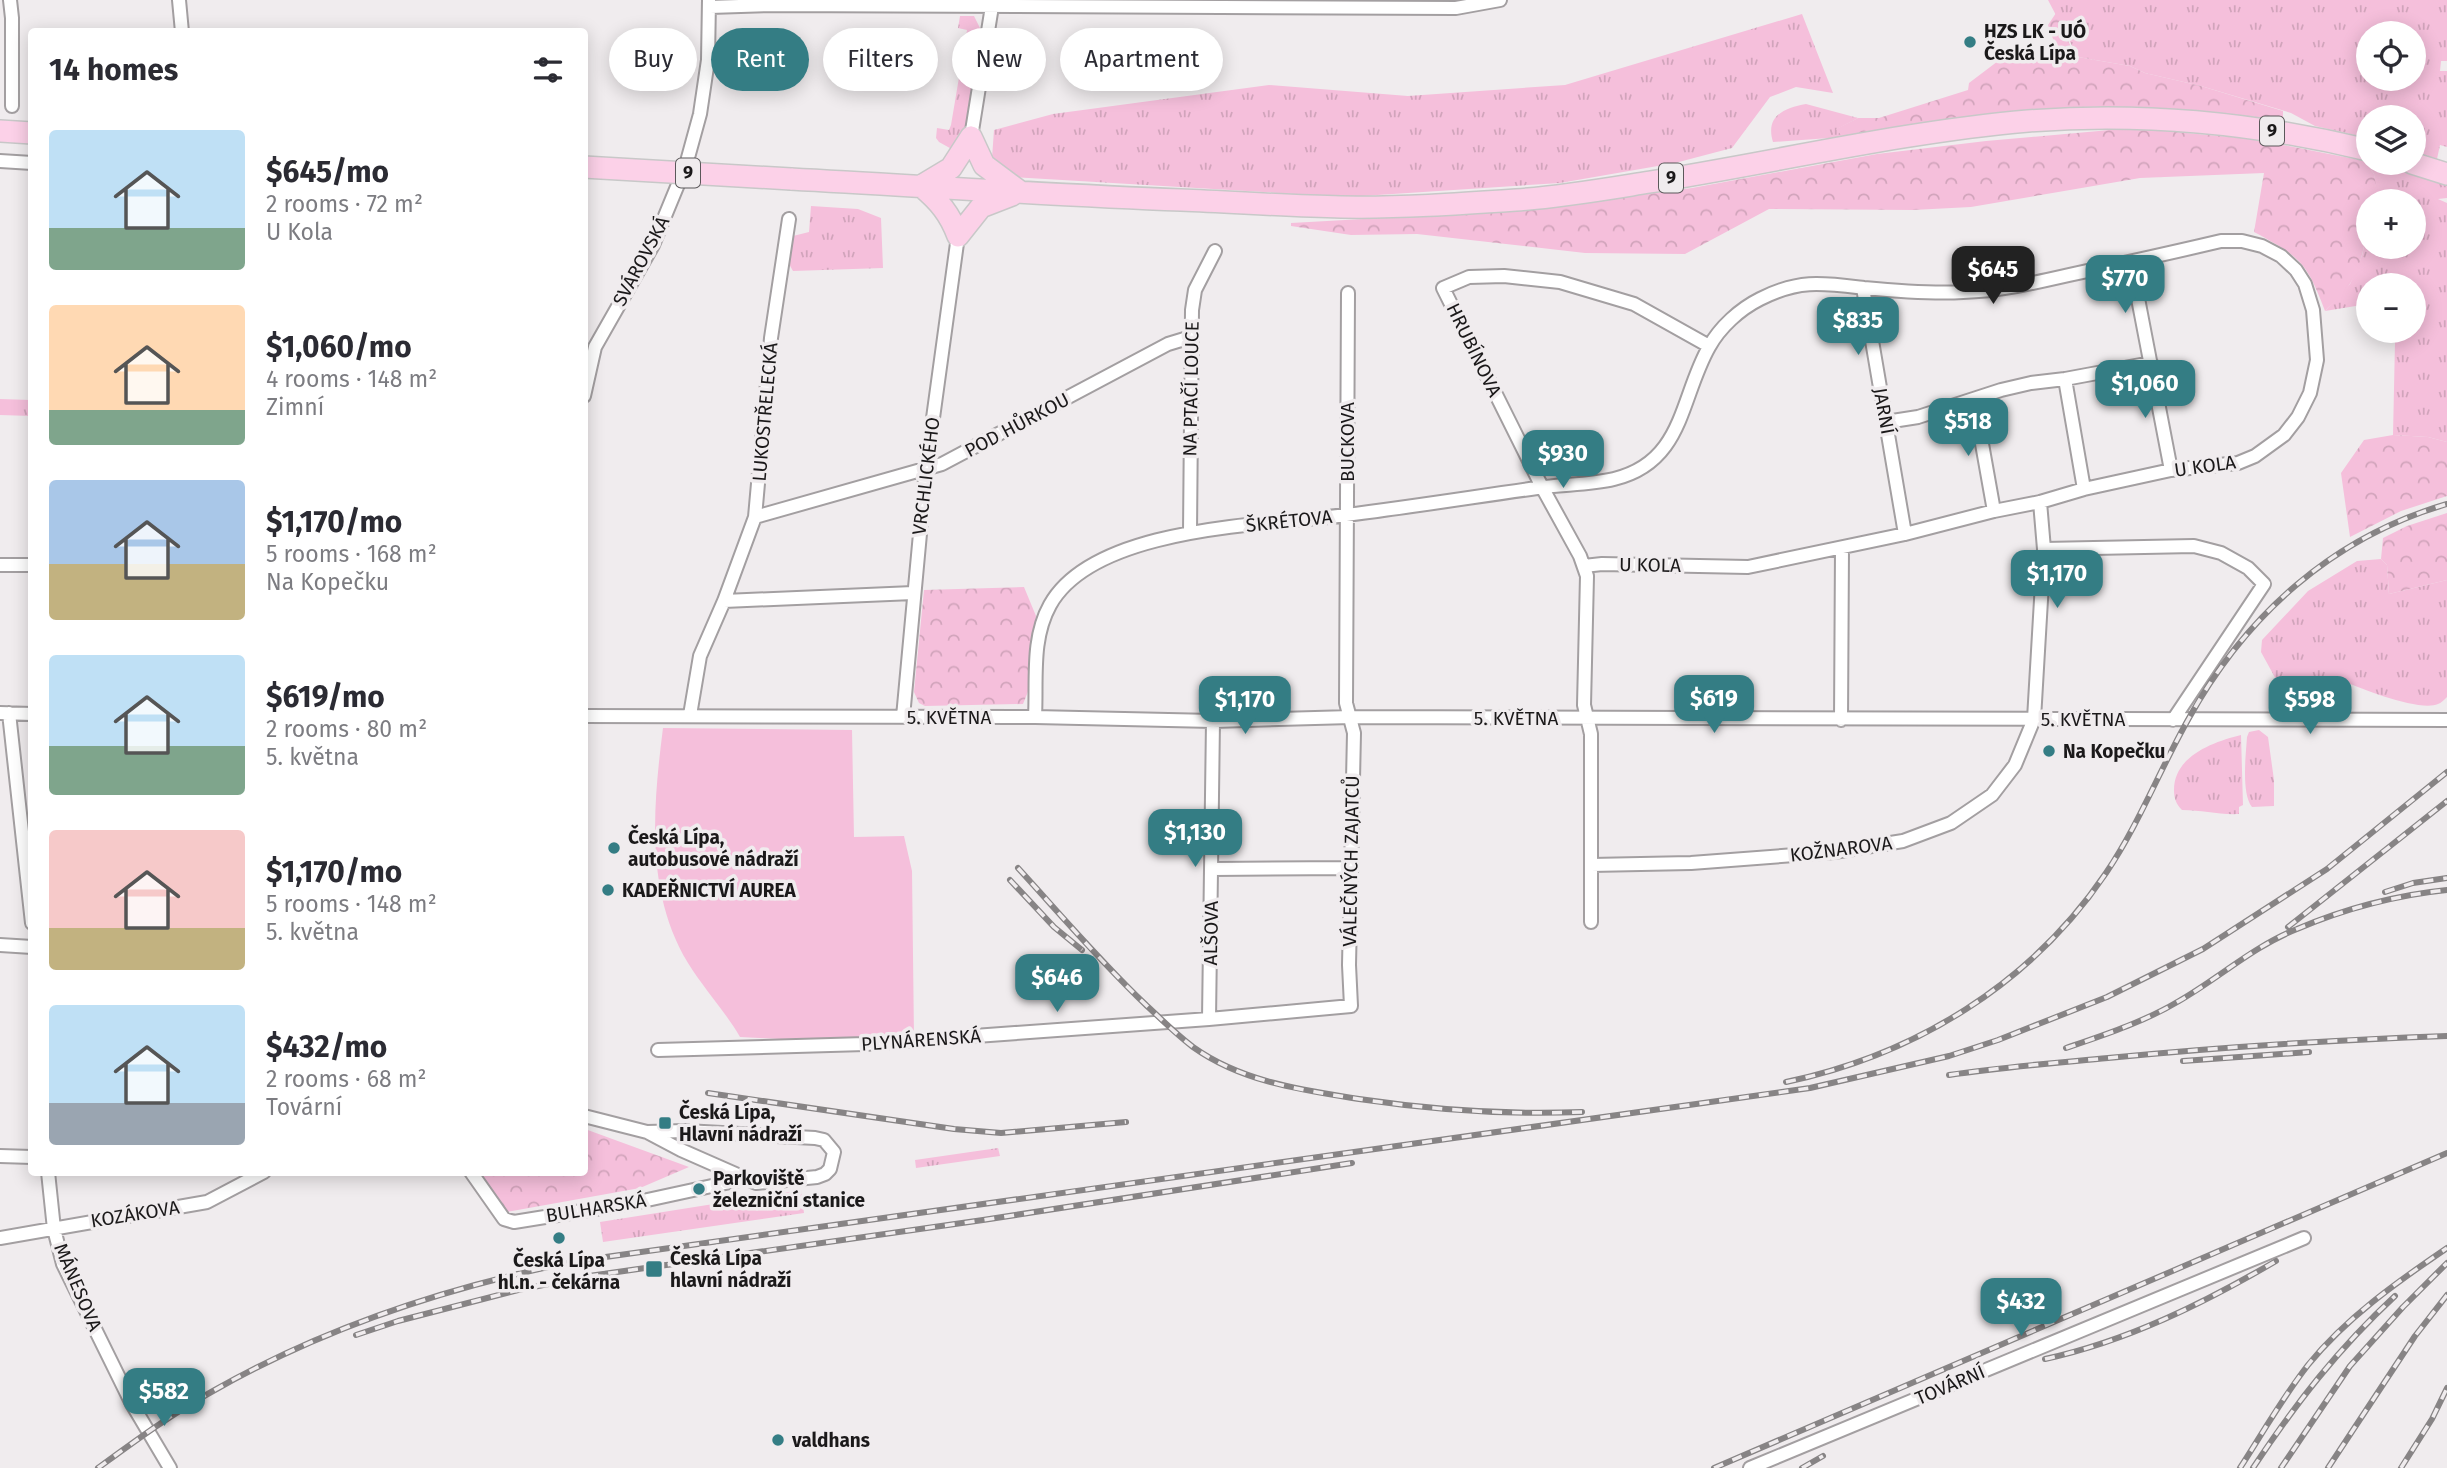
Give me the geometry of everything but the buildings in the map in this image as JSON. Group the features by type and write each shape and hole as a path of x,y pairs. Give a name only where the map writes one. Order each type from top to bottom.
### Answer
{"main road":[{"name":"9","path":"588,167 1341,207 1519,200 1653,181 1920,135 2027,121 2140,118 2221,123 2306,136 2356,147"},
{"path":"0,131 28,133"},
{"path":"958,236 952,220 939,200 921,186 951,168 971,137"},
{"path":"971,137 984,165 1021,192"},
{"path":"2426,167 2447,174"},
{"path":"958,236 981,207 1021,192"}],"street":[{"path":"10,0 12,106"},
{"path":"180,0 182,28"},
{"path":"707,2 769,5 1381,3 1456,8 1500,0"},
{"name":"SVÁROVSKÁ","path":"588,376 595,347 653,245 687,165 706,74 707,2"},
{"path":"971,137 993,3"},
{"path":"0,161 28,163"},
{"name":"LUKOSTŘELECKÁ","path":"690,715 699,656 724,601 755,517 771,338 789,219"},
{"name":"VRCHLICKÉHO","path":"904,717 926,470 958,236"},
{"name":"U KOLA","path":"1584,565 1748,567 1905,534 2171,470 2238,463 2264,451 2284,435 2311,394 2317,360 2313,310 2305,284 2296,270 2281,256 2262,246 2242,241 2221,241 2012,287 1962,292 1863,288 1836,283 1779,290 1739,312 1709,346 1676,430 1657,456"},
{"name":"NA PTAČÍ LOUCE","path":"1190,532 1192,310 1195,290 1215,251"},
{"path":"2131,262 2171,470"},
{"name":"HRUBÍNOVA","path":"1591,922 1591,734 1584,705 1587,576 1584,565 1443,288 1469,277 1504,276 1559,282 1634,304 1709,346"},
{"name":"JARNÍ","path":"1863,288 1905,534"},
{"name":"BUCKOVA","path":"1348,292 1346,703 1351,717"},
{"name":"POD HŮRKOU","path":"755,517 926,470 1005,432 1168,344 1191,337"},
{"path":"1886,422 1918,417 2031,383 2151,363"},
{"path":"2065,379 2084,489"},
{"path":"1974,399 1994,511"},
{"name":"ŠKRÉTOVA","path":"1035,717 1038,635 1051,603 1077,574 1113,554 1190,532 1347,515 1613,479 1633,472 1657,456"},
{"path":"2034,719 2044,549 2040,502"},
{"path":"2044,549 2194,546 2221,553 2248,568 2264,584 2173,720"},
{"path":"1840,719 1842,548"},
{"path":"0,565 28,565"},
{"path":"724,601 914,593"},
{"path":"28,714 4,713 28,893"},
{"name":"5. KVĚTNA","path":"588,716 1213,720 1351,717 2447,720"},
{"name":"VÁLEČNÝCH ZAJATCŮ","path":"1350,1006 1354,733 1351,717"},
{"name":"KOŽNAROVA","path":"1591,865 1691,863 1821,853 1903,841 1951,823 1992,795 2015,765 2034,719"},
{"name":"ALŠOVA","path":"1209,1019 1213,720"},
{"path":"1212,869 1352,868"},
{"path":"0,945 28,947"},
{"name":"PLYNÁRENSKÁ","path":"658,1050 865,1044 1350,1006"},
{"name":"BULHARSKÁ","path":"588,1117 647,1132 756,1183 817,1177 830,1169 834,1152 831,1145 824,1140 815,1139 685,1131 647,1132"},
{"path":"0,1156 28,1157"},
{"name":"MÁNESOVA","path":"48,1176 54,1229 63,1264 132,1404 170,1468"},
{"name":"KOZÁKOVA","path":"0,1238 207,1202 256,1176"},
{"name":"BULHARSKÁ","path":"474,1176 503,1219 514,1222 648,1200 744,1179"},
{"name":"TOVÁRNÍ","path":"1750,1468 2304,1238"}],"green space":[{"path":"2048,0 2447,0 2447,61 2441,61 2440,71 2447,71 2447,147 2440,145 2437,159 2426,155 2426,105 2356,105 2356,135 2315,126 2291,113 2201,86 2145,73 2130,66 2078,57"},
{"path":"2056,13 2078,57 2130,66 2145,73 2201,86 2283,111 2283,120 2157,108 2081,107 1991,114 1843,137 1836,129 1858,118 1879,118 1968,90 1969,83 2018,49 2023,61 2057,50 2048,25"},
{"path":"1802,14 1833,93 1796,87 1770,97 1732,148 1675,163 1560,183 1347,197 1013,177 991,172 994,130 1053,114 1269,85 1408,96 1565,85"},
{"path":"960,16 974,16 980,28 958,28"},
{"path":"957,91 971,91 965,128 957,152 936,138 937,128 949,130"},
{"path":"1806,104 1858,118 1837,129 1843,137 1773,142 1772,126 1778,115 1790,108"},
{"path":"2132,128 2252,139 2356,159 2356,175 2374,175 2376,189 2356,189 2356,259 2361,259 2348,286 2325,311 2313,281 2300,262 2254,232 2264,173 2140,178 1971,207 1913,210 1769,209 1685,254 1585,253 1417,234 1351,235 1291,226 1291,223 1525,210 1692,188 1877,154"},
{"path":"2374,175 2420,175 2447,184 2447,198 2438,199 2447,203 2447,442 2428,437 2393,435 2395,343 2426,343 2426,273 2356,273 2356,306 2325,311 2350,284 2361,259 2426,259 2426,189 2376,189"},
{"path":"811,206 858,209 881,218 883,268 793,271 789,264 793,236 809,232"},
{"path":"0,399 28,400 28,416 0,415"},
{"path":"2393,435 2428,437 2447,442 2447,496 2401,511 2350,537 2341,473 2364,440"},
{"path":"2447,513 2447,580 2389,594 2387,565 2381,559 2383,538 2407,526"},
{"path":"2381,559 2387,565 2389,594 2447,580 2447,697 2430,706 2392,699 2346,682 2322,694 2278,683 2261,652 2262,640 2308,591 2357,561"},
{"path":"1024,587 1036,616 1029,689 1023,704 925,706 919,703 914,692 924,590"},
{"path":"663,728 852,730 854,837 904,836 912,871 914,1038 740,1037 688,963 674,936 665,907 659,878 655,818"},
{"path":"2259,730 2268,737 2274,780 2274,806 2252,807 2246,793 2247,737 2249,732"},
{"path":"2241,735 2243,805 2239,807 2239,814 2182,810 2174,793 2176,778 2181,768 2197,752"},
{"path":"588,1130 689,1167 640,1188 507,1212 482,1176 588,1176"},
{"path":"998,1148 1000,1156 916,1168 915,1160"},
{"path":"801,1190 804,1213 603,1242 600,1222"}],"railway":[{"path":"1786,1082 1834,1070 1880,1054 1966,1009 2006,981 2042,949 2076,913 2106,873 2129,835 2189,718 2237,646 2266,614 2330,559 2406,518 2447,504"},
{"path":"98,1468 198,1400 299,1347 390,1311 530,1271 577,1261 1810,1088 1949,1056 1998,1040 2107,997 2203,949 2327,869 2447,772"},
{"path":"2288,927 2447,801"},
{"path":"1018,868 1112,971 1163,1021 1193,1047 1232,1069 1294,1088 1387,1103 1498,1112 1582,1112"},
{"path":"2385,892 2413,883 2447,878"},
{"path":"1010,880 1054,927 1082,950"},
{"path":"2066,1048 2124,1028 2166,1009 2251,953 2297,929 2371,904 2447,890"},
{"path":"1949,1075 2193,1050 2447,1036"},
{"path":"2183,1061 2309,1052"},
{"path":"708,1093 954,1129 1001,1133 1126,1122"},
{"path":"1714,1468 2447,1153"},
{"path":"356,1335 398,1321 518,1290 589,1276 983,1220 1352,1163"},
{"path":"2240,1468 2290,1390 2323,1348 2373,1302 2447,1248"},
{"path":"2045,1359 2106,1342 2165,1319 2276,1261"},
{"path":"2281,1468 2350,1366 2447,1263"},
{"path":"2328,1468 2415,1336 2447,1295"},
{"path":"2253,1468 2319,1378 2355,1336 2395,1296"},
{"path":"2401,1468 2432,1419 2447,1388"},
{"path":"1802,1468 1823,1456"}],"place":[{"name":"HZS LK - UÓ Česká Lípa","path":"1970,42"},
{"name":"Na Kopečku","path":"2049,751"},
{"name":"Česká Lípa, autobusové nádraží","path":"614,848"},
{"name":"KADEŘNICTVÍ AUREA","path":"608,890"},
{"name":"Česká Lípa, Hlavní nádraží","path":"665,1123"},
{"name":"Parkoviště železniční stanice","path":"699,1189"},
{"name":"Česká Lípa hl.n. - čekárna","path":"559,1238"},
{"name":"Česká Lípa hlavní nádraží","path":"654,1269"},
{"name":"valdhans","path":"778,1440"}]}
